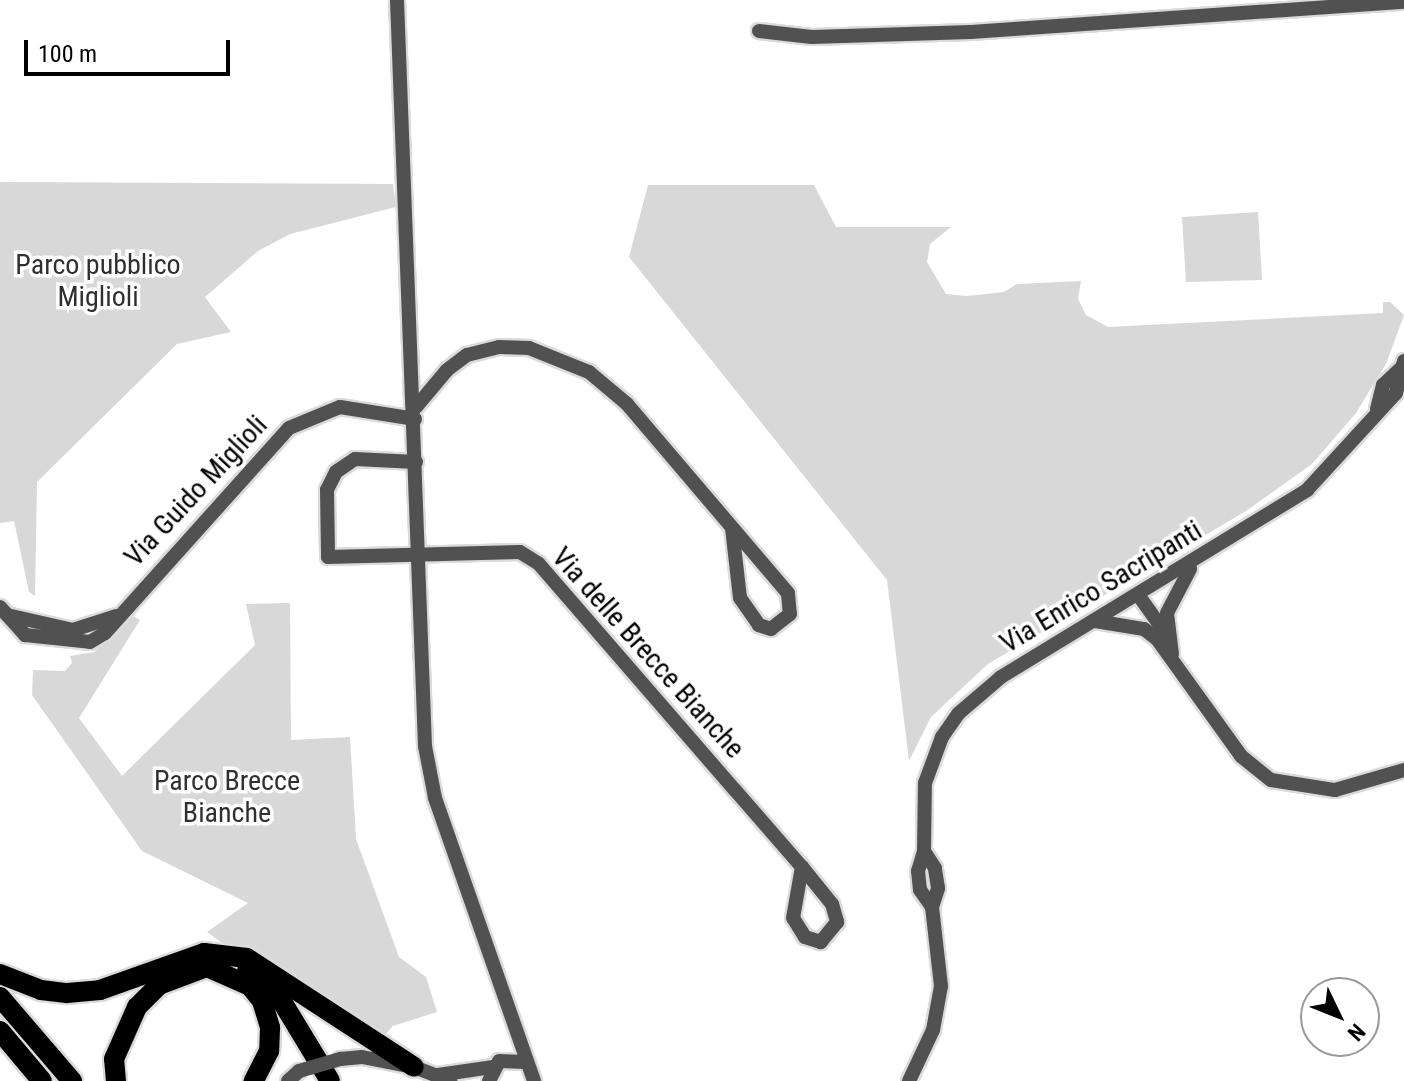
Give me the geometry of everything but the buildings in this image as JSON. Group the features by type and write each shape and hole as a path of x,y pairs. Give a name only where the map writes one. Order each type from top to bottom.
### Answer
{"highway":[{"path":"0,974 41,990 67,993 100,990 204,953 247,958 414,1067"},
{"path":"116,1081 118,1046 137,1007 159,985 205,966 231,965 258,975 278,995 330,1081"},
{"path":"205,966 239,979 262,1001 270,1028 269,1051 254,1081"},
{"path":"0,997 72,1081"},
{"path":"0,1031 42,1081"}],"street":[{"path":"397,0 415,413 421,708 432,786 534,1081"},
{"path":"759,31 812,37 971,32 1404,2"},
{"path":"415,413 467,355 499,347 550,354 610,387 732,528 788,593 790,614 771,629 759,625 740,598 732,528"},
{"name":"Via Enrico Sacripanti","path":"909,1081 933,1030 941,986 932,907 938,888 935,868 924,851 925,783 942,737 959,713 1001,677 1192,565 1307,490 1377,409 1381,389 1402,364"},
{"name":"Via Guido Miglioli","path":"4,611 73,630 117,616 289,428 312,414 340,407 415,413"},
{"name":"Via delle Brecce Bianche","path":"416,462 371,459 345,464 329,482 326,502 328,557 520,552 539,564 802,867 837,913 834,932 821,942 805,937 793,918 802,867"},
{"path":"1163,638 1167,613 1192,565"},
{"path":"1139,596 1173,658 1224,736 1271,780 1335,790 1404,770"},
{"path":"1095,621 1144,629 1163,638"},
{"path":"294,1076 340,1059 362,1057 414,1067 443,1078 491,1074 507,1058 513,1027"},
{"path":"507,1058 526,1062"}],"green space":[{"name":"Parco pubblico Miglioli","path":"0,182 393,184 396,207 290,234 258,251 205,297 231,332 177,344 37,482 35,596 29,592 14,521 0,523"},
{"path":"648,185 814,185 836,227 951,227 930,244 927,262 946,294 967,296 1004,292 1017,284 1081,281 1078,299 1086,315 1108,327 1383,313 1383,302 1390,302 1404,315 1386,364 1356,413 1312,464 1246,511 988,664 931,717 909,761 887,580 629,257"},
{"path":"1258,212 1262,280 1186,282 1182,217"},
{"name":"Parco Brecce Bianche","path":"290,603 291,740 350,737 356,839 399,957 426,977 437,1012 393,1026 384,1036 252,952 225,945 207,932 248,903 142,851 32,695 33,670 65,671 72,663 70,656 94,652 133,616 140,620 79,718 122,776 255,645 246,604"}]}
